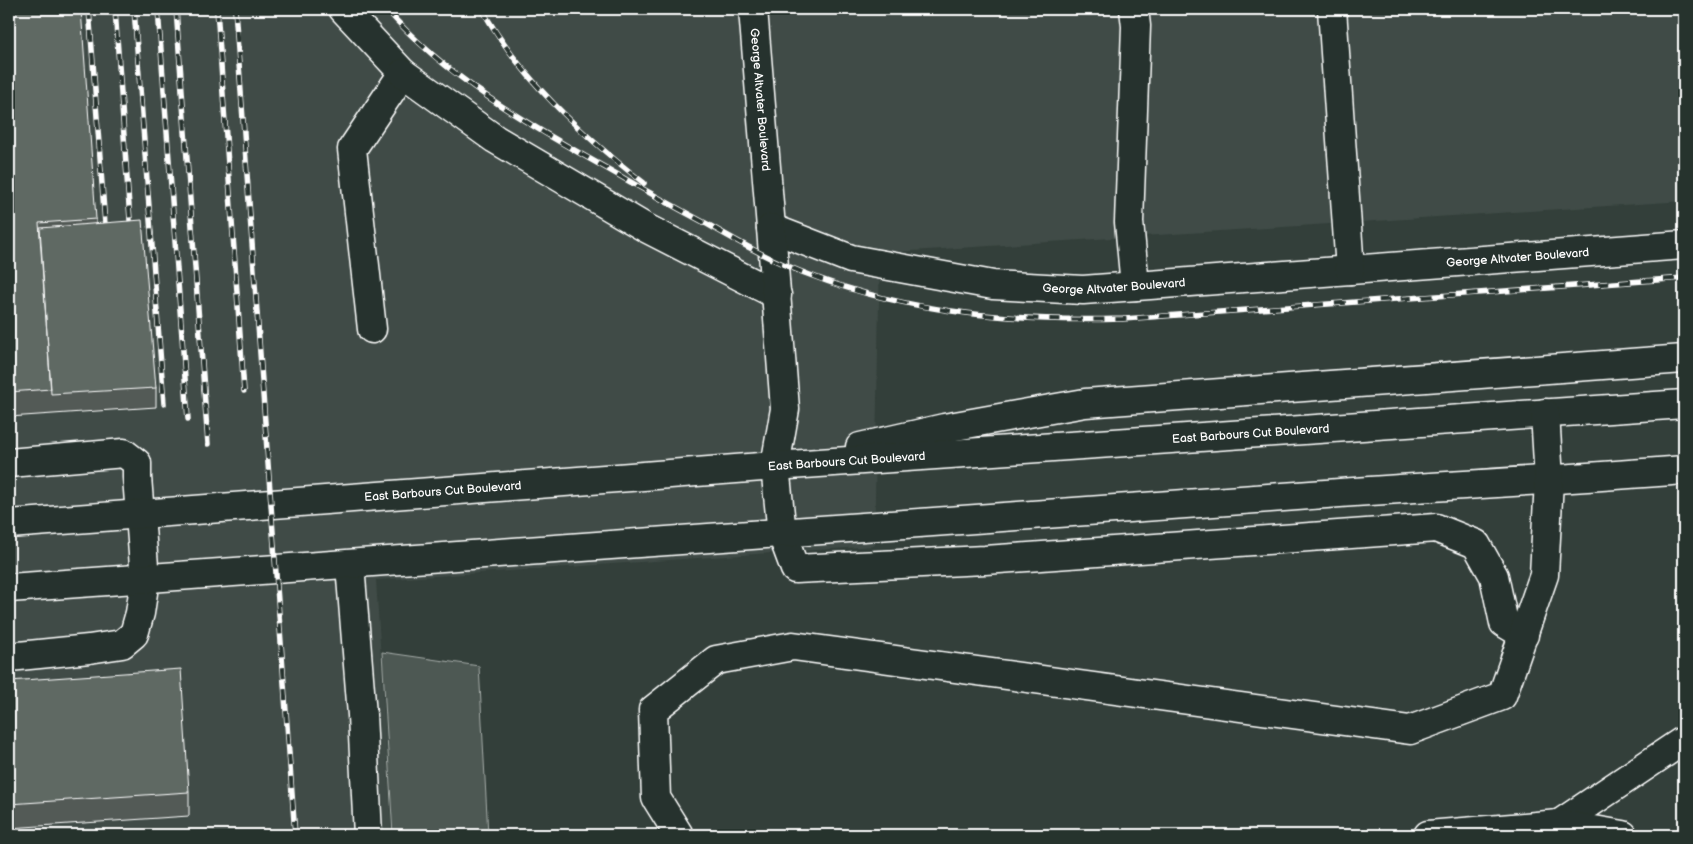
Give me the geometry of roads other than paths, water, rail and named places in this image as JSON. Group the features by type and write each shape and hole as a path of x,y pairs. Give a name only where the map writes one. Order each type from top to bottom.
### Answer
{"street":[{"path":"343,9 403,73 504,144 646,228 777,295"},
{"name":"George Altvater Boulevard","path":"753,9 771,228 851,259 993,285 1083,290 1684,245"},
{"path":"1134,9 1136,26 1129,222 1135,286"},
{"path":"1332,9 1350,270"},
{"path":"372,329 352,148 403,73"},
{"path":"771,228 785,409 776,466 782,534 794,569 985,560 1436,528 1476,544 1494,576 1504,623 1524,635"},
{"path":"776,466 944,428 1085,403 1684,359"},
{"name":"East Barbours Cut Boulevard","path":"9,524 776,466 1684,404"},
{"path":"680,835 656,798 653,710 716,660 793,646 1410,730 1502,696 1544,575 1549,480 1545,413"},
{"path":"9,462 124,454 137,463 145,579 140,613 134,634 122,644 9,657"},
{"path":"9,588 1279,497 1684,470"},
{"path":"350,565 362,715 368,835"},
{"path":"1559,824 1684,740"},
{"path":"1428,835 1559,824 1623,835"}],"railway":[{"path":"89,9 106,238"},
{"path":"115,9 131,234"},
{"path":"134,9 164,404"},
{"path":"158,9 188,419"},
{"path":"176,9 208,444"},
{"path":"217,9 244,391"},
{"path":"235,9 295,835"},
{"path":"386,9 435,57 489,98 518,117 757,252 797,270 848,288 925,307 1003,317 1083,320 1123,319 1684,278"},
{"path":"482,9 515,59 554,104 575,125 644,183"}]}
